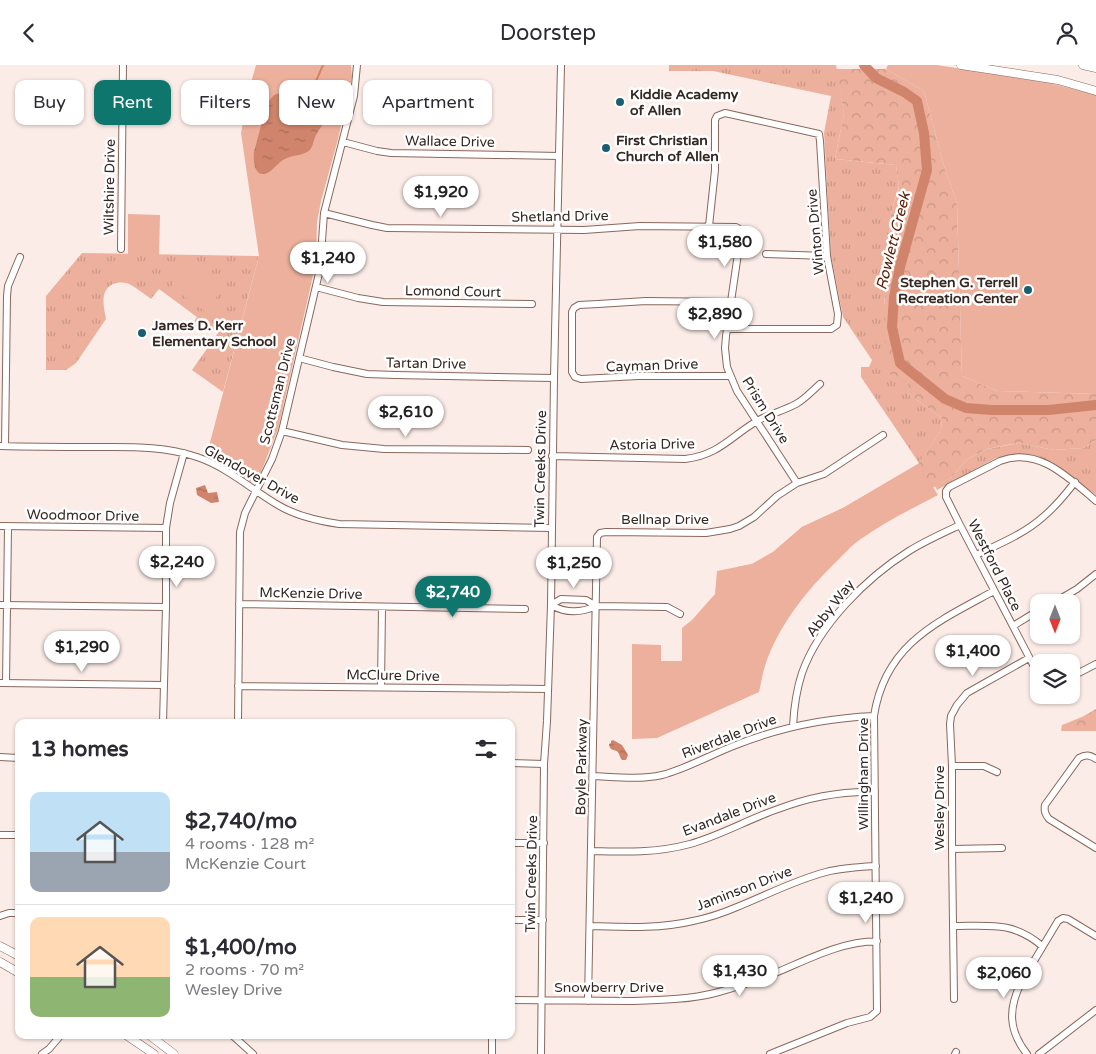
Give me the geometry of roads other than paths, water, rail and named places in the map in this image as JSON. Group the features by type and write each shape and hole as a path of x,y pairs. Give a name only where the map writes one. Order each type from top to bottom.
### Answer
{"main road":[{"path":"961,65 1058,80 1096,91"},
{"path":"1083,65 1096,69"},
{"path":"0,946 15,955"},
{"path":"0,962 15,971"},
{"path":"132,1039 154,1054"},
{"path":"154,1039 174,1054"}],"street":[{"name":"Wiltshire Drive","path":"121,249 123,65"},
{"name":"Scottsman Drive","path":"238,719 240,533 245,513 272,459 282,431 322,261 324,213 354,96 357,65"},
{"name":"Twin Creeks Drive","path":"541,1054 544,764 551,605 552,456 561,65"},
{"name":"Winton Drive","path":"709,226 715,170 715,120 717,115 725,113 818,134 827,256 838,323 831,329 728,329"},
{"name":"Wallace Drive","path":"343,142 392,153 559,156"},
{"name":"Shetland Drive","path":"324,213 387,227 557,230 640,226 733,226 738,228"},
{"name":"Prism Drive","path":"738,228 741,233 725,348 727,367 737,391 797,483"},
{"path":"766,254 827,256"},
{"path":"2,446 7,296 8,286 20,257"},
{"name":"Lomond Court","path":"316,287 358,298 383,302 532,304"},
{"name":"Cayman Drive","path":"730,376 638,376 580,379 575,377 572,371 572,312 576,306 646,301 731,303"},
{"name":"Tartan Drive","path":"299,358 367,374 554,379"},
{"name":"Astoria Drive","path":"552,456 685,459 707,454 720,448 757,421 795,404 820,384"},
{"path":"282,431 342,445 384,449 528,451"},
{"name":"Bellnap Drive","path":"599,535 606,531 706,533 739,526 754,517 797,483 824,474 883,435"},
{"name":"Glendover Drive","path":"2,446 140,447 184,453 213,463 280,507 322,521 340,524 551,528"},
{"path":"163,719 166,528 170,503 184,453"},
{"name":"Westford Place","path":"1029,658 946,497 946,491 949,487 1000,461 1018,457 1039,460 1075,482"},
{"path":"976,555 1014,537 1042,518 1060,501 1075,482 1096,501"},
{"name":"Abby Way","path":"793,726 796,698 802,673 810,655 821,636 850,599 881,570 910,550 960,525"},
{"name":"Woodmoor Drive","path":"0,526 166,528"},
{"path":"8,527 3,683 164,685"},
{"name":"Boyle Parkway","path":"588,1001 597,541 599,535"},
{"path":"1068,594 1096,574"},
{"name":"Willingham Drive","path":"770,1054 847,1023 870,1017 875,1013 877,1008 877,941 874,716 878,696 886,676 904,649 944,619 994,591"},
{"path":"596,606 586,600 561,599 551,605 560,611 586,611 596,606 668,607 680,614"},
{"name":"McKenzie Drive","path":"239,604 525,609"},
{"path":"4,605 166,607"},
{"path":"381,687 382,607"},
{"path":"1013,626 1030,616"},
{"name":"Wesley Drive","path":"954,999 951,716 956,705 967,693 1029,658"},
{"path":"1080,672 1096,664"},
{"name":"McClure Drive","path":"238,686 548,689"},
{"name":"Riverdale Drive","path":"593,776 633,777 661,775 756,737 793,726 842,718 874,716"},
{"path":"1096,759 1086,755 1076,760 1045,805 1048,819 1096,848"},
{"path":"0,757 15,758"},
{"path":"515,763 544,764"},
{"path":"952,766 984,766 997,772"},
{"name":"Evandale Drive","path":"591,851 666,850 692,843 800,801 846,793 875,792"},
{"path":"0,835 15,835"},
{"path":"515,843 544,843"},
{"path":"952,849 1002,848"},
{"name":"Jaminson Drive","path":"590,926 652,927 694,921 736,908 818,874 836,870 876,866"},
{"path":"0,916 15,913"},
{"path":"1027,1054 1019,1043 1013,1027 1013,1009 1017,990 1042,946 1058,921 1063,919 1068,919 1096,936"},
{"path":"515,920 543,920"},
{"path":"953,926 1007,927 1032,937 1042,946"},
{"name":"Snowberry Drive","path":"515,1000 658,1000 714,994 765,977 828,950 865,941 877,941"},
{"path":"1038,1054 1096,1010"},
{"path":"42,1054 58,1039"},
{"path":"236,1039 253,1054"},
{"path":"492,1039 492,1054"}],"water":[{"path":"279,93 279,125 322,125 309,151 285,159 269,172 263,174 259,173 255,168 254,152 261,125 269,125 269,101 274,95"},
{"path":"205,485 208,493 217,492 219,502 211,503 197,495 196,488"},
{"path":"613,740 622,745 628,755 626,760 622,760 618,752 611,749 609,744"}],"waterway":[{"path":"316,80 323,65"},
{"name":"Rowlett Creek","path":"864,65 876,78 917,101 924,133 927,170 900,267 894,297 892,327 900,363 945,399 966,408 1049,410 1096,405"}],"place":[{"name":"Kiddie Academy of Allen","path":"620,102"},
{"name":"First Christian Church of Allen","path":"606,148"},
{"name":"Stephen G. Terrell Recreation Center","path":"1028,290"},
{"name":"James D. Kerr Elementary School","path":"142,333"}]}
